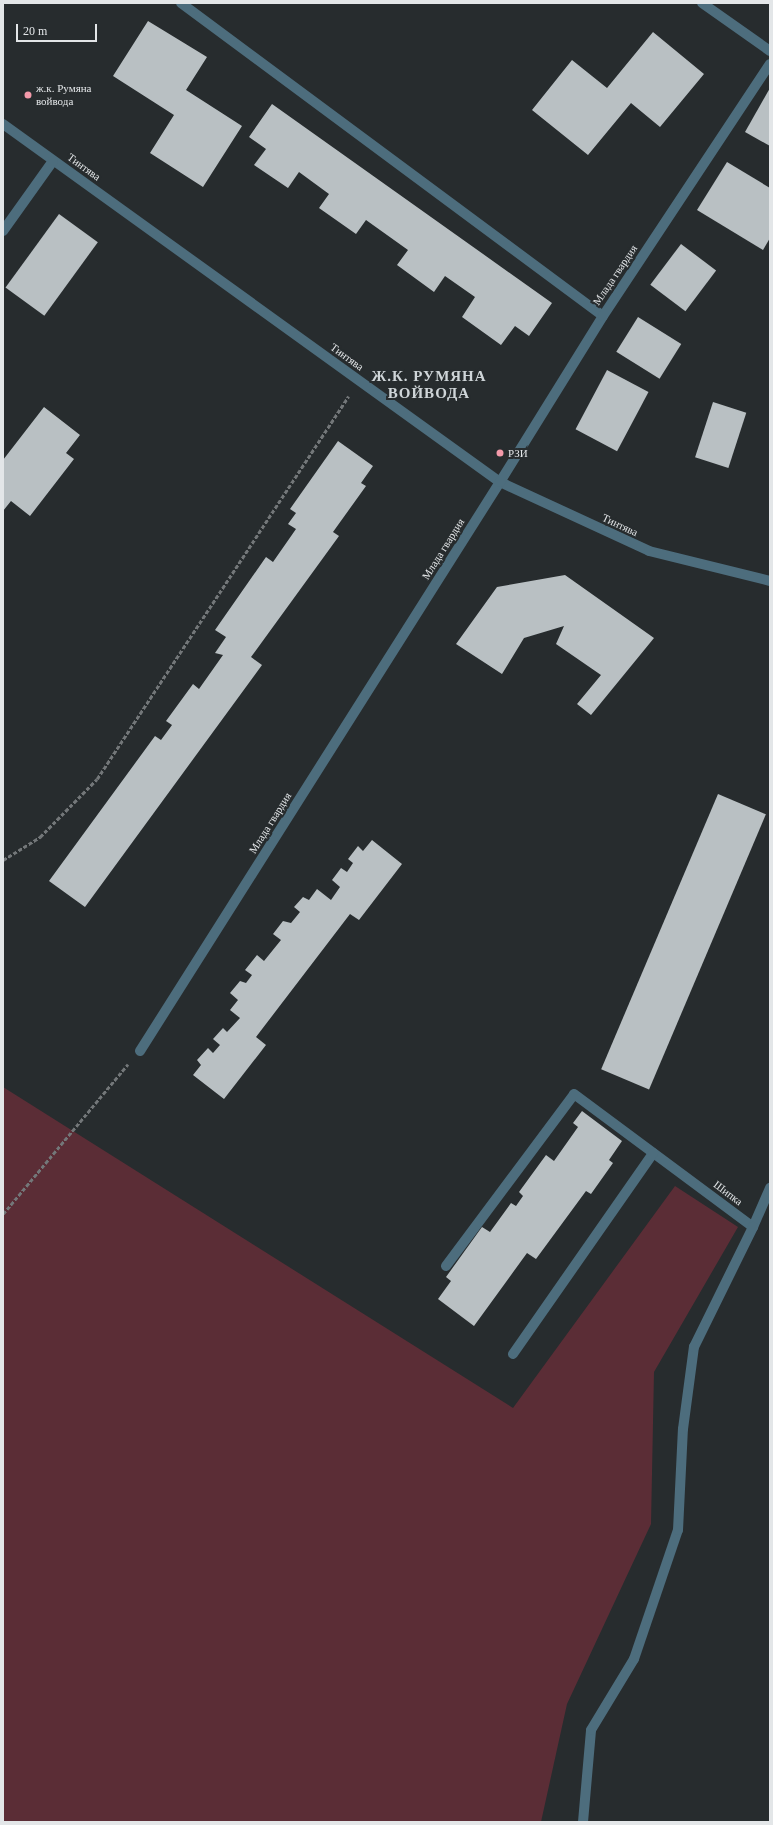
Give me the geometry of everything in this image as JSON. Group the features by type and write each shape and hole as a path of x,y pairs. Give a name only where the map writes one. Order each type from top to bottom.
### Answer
{"street":[{"path":"181,3 603,316"},
{"path":"702,3 770,51"},
{"name":"Млада гвардия","path":"140,1050 500,482 603,316 770,64"},
{"name":"Тинтява","path":"3,124 500,482 649,552 770,581"},
{"path":"3,231 54,160"},
{"name":"Шипка","path":"446,1266 574,1094 753,1227"},
{"path":"513,1354 654,1153"},
{"path":"583,1822 591,1730 634,1659 678,1530 683,1428 694,1347 753,1227 770,1188"}],"path":[{"path":"3,860 40,836 96,779 359,381"},
{"path":"3,1214 140,1050"}],"shaded area":[{"path":"3,1087 513,1408 675,1186 738,1227 654,1372 651,1524 567,1704 541,1822 3,1822"}],"building":[{"path":"148,21 207,57 186,90 242,126 203,187 150,153 174,115 113,76"},
{"path":"653,32 704,74 660,127 631,103 588,155 532,110 572,60 607,88"},
{"path":"770,88 770,146 745,132"},
{"path":"272,104 552,303 529,336 515,326 501,345 462,317 475,297 445,276 434,292 397,265 408,250 366,220 356,234 319,208 329,194 299,172 288,188 254,165 266,149 249,137"},
{"path":"727,162 770,188 770,238 763,250 697,210"},
{"path":"59,214 98,242 44,316 6,288"},
{"path":"681,244 716,270 685,311 650,285"},
{"path":"638,317 681,344 660,379 616,352"},
{"path":"607,370 648,392 617,451 576,429"},
{"path":"713,402 746,413 728,468 695,457"},
{"path":"44,407 80,435 66,453 74,459 30,516 11,501 3,511 3,460"},
{"path":"338,441 373,466 361,483 366,486 333,532 339,536 251,657 262,665 85,907 49,881 155,736 161,740 172,725 166,721 193,684 199,689 223,655 215,653 226,637 215,630 266,557 273,562 296,529 288,524 296,513 290,509"},
{"path":"565,575 654,638 591,715 577,704 601,675 556,644 564,626 524,638 502,674 456,644 497,587"},
{"path":"718,794 766,814 649,1090 601,1069"},
{"path":"372,840 402,864 359,920 350,914 256,1037 266,1045 224,1099 193,1075 201,1065 197,1060 208,1048 213,1053 220,1045 213,1039 223,1028 227,1032 240,1018 230,1010 238,1000 230,993 240,981 246,983 252,975 245,970 257,955 264,961 281,940 273,934 283,921 291,923 300,912 294,907 303,897 309,900 317,889 331,900 340,887 332,880 341,868 347,872 353,863 348,859 358,846 363,851"},
{"path":"582,1111 622,1141 609,1160 613,1163 591,1194 586,1191 536,1259 527,1253 474,1326 438,1299 451,1281 446,1277 482,1227 490,1232 511,1203 516,1206 523,1196 519,1192 546,1155 554,1161 578,1127 573,1123"}],"place":[{"name":"ж.к. Румяна войвода","path":"28,95"},
{"name":"РЗИ","path":"500,453"}],"district":[{"name":"Ж.К. РУМЯНА ВОЙВОДА","path":"429,384"}]}
